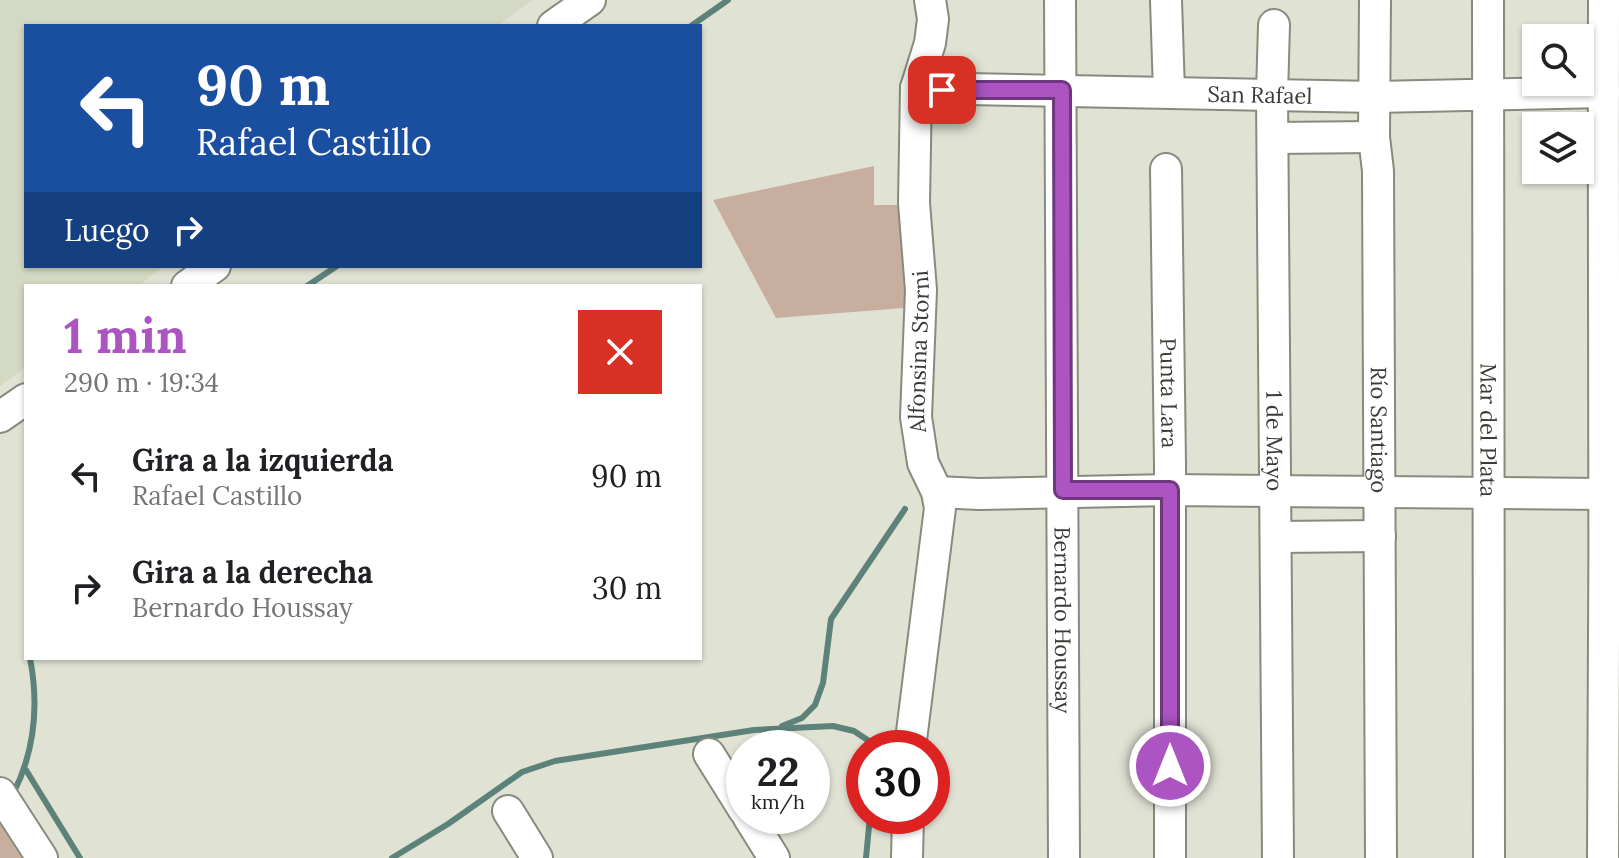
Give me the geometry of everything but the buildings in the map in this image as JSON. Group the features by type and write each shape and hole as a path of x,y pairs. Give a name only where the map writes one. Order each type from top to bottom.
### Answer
{"street":[{"path":"556,24 590,0"},
{"name":"Alfonsina Storni","path":"912,730 940,508 937,492 923,463 916,417 921,290 914,203 916,88 930,43 933,19 930,0"},
{"name":"Bernardo Houssay","path":"1060,0 1064,858"},
{"path":"1166,0 1169,92"},
{"name":"Río Santiago","path":"1375,0 1381,858"},
{"name":"Mar del Plata","path":"1488,0 1489,858"},
{"path":"1603,858 1611,306 1604,0"},
{"name":"1 de Mayo","path":"1274,25 1278,858"},
{"name":"San Rafael","path":"916,88 1376,97 1604,92"},
{"path":"1273,138 1374,137"},
{"name":"Punta Lara","path":"1166,169 1170,858"},
{"path":"190,284 212,268"},
{"path":"0,417 24,400"},
{"path":"937,492 1170,490 1487,493 1610,486"},
{"path":"1277,537 1380,536"},
{"path":"709,754 726,781"},
{"path":"6,803 42,858"},
{"path":"508,811 537,858"},
{"path":"759,834 774,858"},
{"path":"907,858 908,834"}],"shaded area":[{"path":"0,0 533,0 500,24 24,24 24,268 162,268 141,284 24,284 24,368 0,386"},
{"path":"874,166 874,205 904,205 904,308 776,318 713,200"},
{"path":"0,823 22,858 0,858"}],"waterway":[{"path":"694,24 728,0"},
{"path":"310,284 334,268"},
{"path":"782,726 802,718 815,705 823,683 831,619 905,509"},
{"path":"13,794 26,761 33,728 30,660"},
{"path":"392,858 448,824 522,772 555,761 754,730 833,726 850,730"},
{"path":"26,770 80,858"},
{"path":"866,858 868,834"}],"route":[{"path":"942,90 1062,90 1063,490 1170,490 1170,766"}]}
